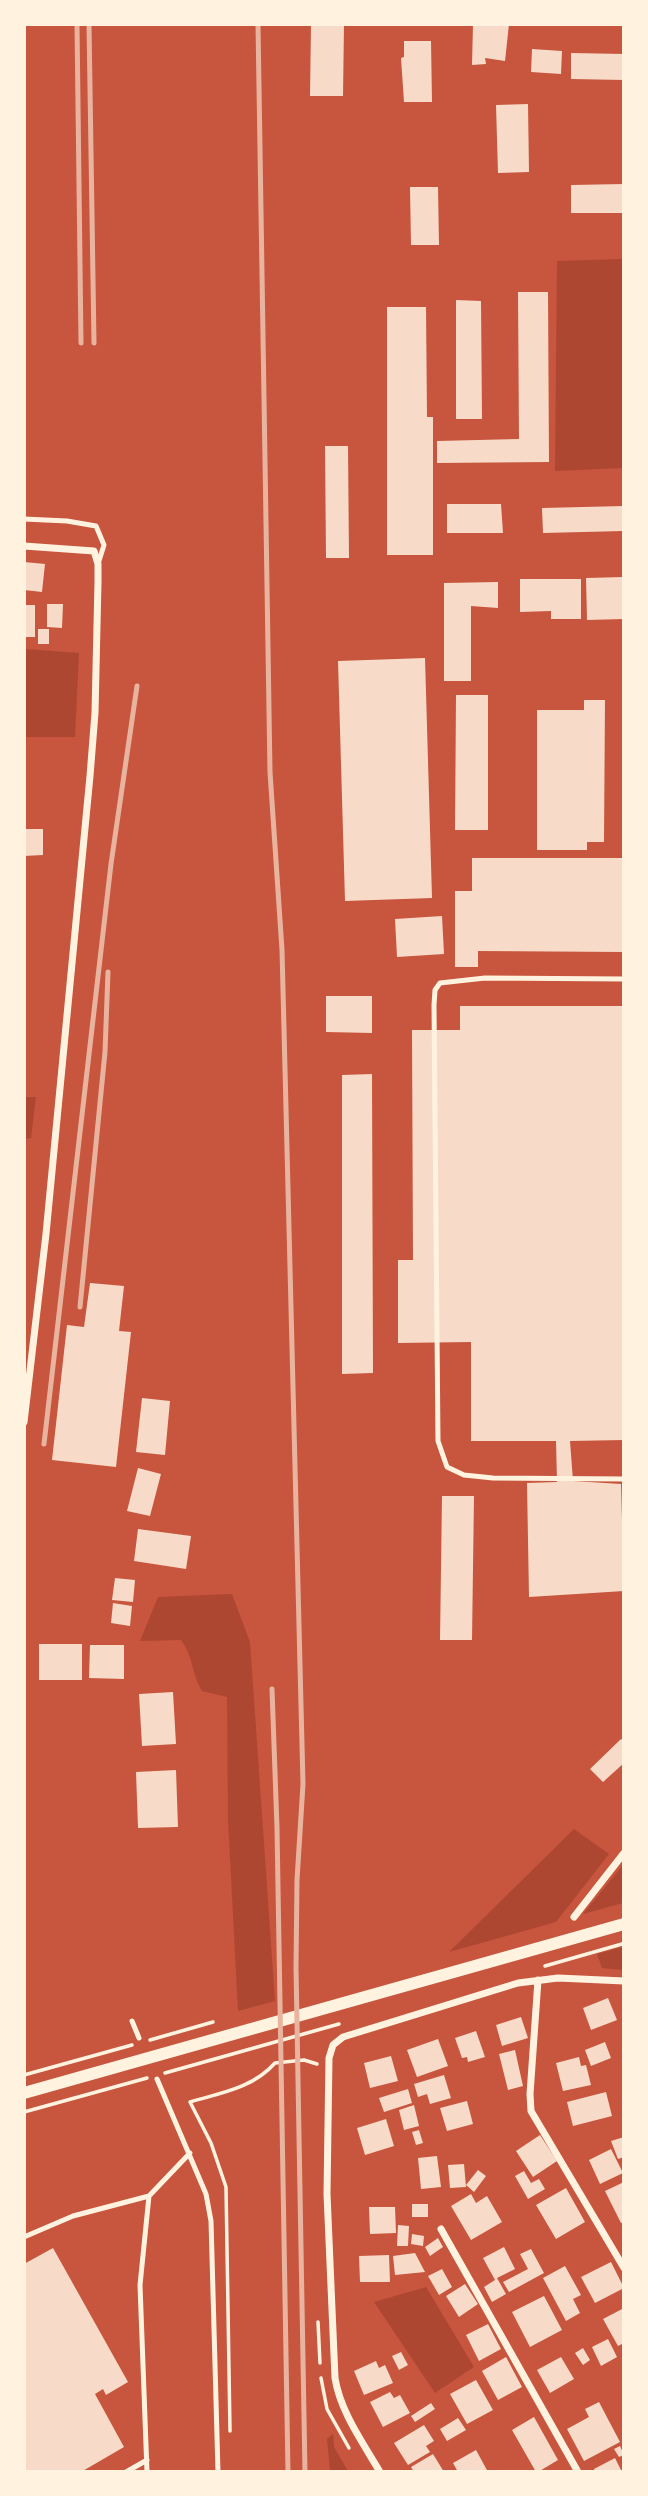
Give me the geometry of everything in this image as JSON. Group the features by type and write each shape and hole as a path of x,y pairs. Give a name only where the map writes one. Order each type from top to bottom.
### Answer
{"street":[{"path":"24,546 93,551 98,564 95,713 90,776 47,1234 24,1422"},
{"path":"574,1917 624,1853"},
{"path":"24,2093 620,1925"},
{"path":"380,2472 342,2402 335,2378 327,2194 329,2063 333,2045 343,2037 518,1983 580,1978 624,1981"},
{"path":"538,1980 531,2111 624,2268"},
{"path":"441,2229 578,2472"}],"lane":[{"path":"24,519 67,521 96,526 104,545 98,564"},
{"path":"624,979 485,978 440,983 435,990 434,1005 438,1441 447,1468 464,1475 493,1478 624,1479"},
{"path":"132,2021 139,2038"},
{"path":"157,2079 206,2194 211,2221 218,2472"},
{"path":"24,2237 73,2216 149,2196 190,2153"},
{"path":"147,2472 140,2285 149,2196"},
{"path":"126,2472 147,2460"}],"path":[{"path":"542,1967 622,1944"},
{"path":"537,1971 549,1970"},
{"path":"24,2112 345,2025 334,2031"},
{"path":"230,2431 226,2187 211,2143 190,2102 246,2086 275,2063 304,2060 315,2064 329,2063"},
{"path":"318,2319 321,2384 327,2409 351,2451"}],"shaded area":[{"path":"623,259 623,468 555,471 557,261"},
{"path":"25,649 79,653 75,737 25,737"},
{"path":"25,1097 36,1097 31,1138 25,1139"},
{"path":"232,1594 250,1642 275,2001 238,2011 228,1820 227,1697 202,1691 181,1640 140,1641 158,1597"},
{"path":"574,1829 609,1854 556,1922 449,1952"},
{"path":"623,1865 623,1903 583,1914"},
{"path":"623,1947 623,1970 602,1968 597,1954"},
{"path":"426,2287 474,2367 435,2393 374,2302"},
{"path":"333,2434 334,2447 348,2471 330,2471 327,2439"}],"building":[{"path":"311,24 344,24 343,96 310,96"},
{"path":"473,24 509,24 505,61 485,58 486,64 472,65"},
{"path":"404,41 431,41 432,102 404,102 401,58 404,57"},
{"path":"532,49 562,51 561,74 531,72"},
{"path":"571,53 624,54 624,80 571,79"},
{"path":"528,104 529,172 498,173 496,105"},
{"path":"624,184 624,213 571,213 571,185"},
{"path":"410,187 438,187 439,245 411,245"},
{"path":"518,292 548,292 549,462 437,463 437,441 519,439"},
{"path":"456,300 481,301 482,419 456,419"},
{"path":"387,307 426,307 427,417 433,417 433,555 387,555"},
{"path":"325,446 348,446 349,558 326,558"},
{"path":"447,504 501,504 503,533 447,533"},
{"path":"624,506 624,531 543,533 542,508"},
{"path":"24,562 45,564 42,592 24,590"},
{"path":"624,577 624,619 587,620 586,578"},
{"path":"520,579 581,579 581,619 551,619 551,611 520,612"},
{"path":"498,582 498,608 471,606 471,681 444,681 444,583"},
{"path":"47,604 63,604 62,628 47,627"},
{"path":"24,605 35,605 35,637 24,637"},
{"path":"38,629 49,629 49,644 38,644"},
{"path":"425,658 432,898 345,901 338,661"},
{"path":"456,695 488,695 488,830 455,830"},
{"path":"584,700 605,700 604,842 587,842 587,850 537,850 537,710 584,710"},
{"path":"24,829 43,829 43,855 24,856"},
{"path":"472,858 624,858 624,952 478,951 478,967 455,967 455,891 472,891"},
{"path":"442,916 444,954 397,957 395,919"},
{"path":"326,996 372,996 372,1033 326,1032"},
{"path":"460,1006 624,1006 624,1440 570,1441 573,1481 621,1484 624,1591 529,1597 527,1483 557,1482 556,1441 471,1441 471,1342 398,1343 398,1260 413,1260 412,1030 460,1030"},
{"path":"372,1074 373,1373 342,1374 342,1075"},
{"path":"90,1283 124,1286 119,1331 131,1332 116,1467 52,1460 67,1325 84,1327"},
{"path":"142,1398 170,1401 165,1455 136,1452"},
{"path":"138,1468 161,1474 150,1516 127,1511"},
{"path":"442,1496 474,1496 472,1640 440,1640"},
{"path":"138,1529 191,1536 186,1569 134,1561"},
{"path":"115,1578 135,1580 133,1602 112,1600"},
{"path":"113,1603 132,1606 130,1626 111,1623"},
{"path":"39,1644 82,1644 82,1680 39,1680"},
{"path":"90,1645 124,1645 124,1679 89,1678"},
{"path":"173,1692 176,1744 142,1746 139,1694"},
{"path":"621,1739 624,1742 624,1763 603,1782 590,1769"},
{"path":"176,1770 178,1827 138,1828 136,1772"},
{"path":"608,1998 617,2020 591,2030 583,2008"},
{"path":"521,2017 528,2038 502,2046 496,2025"},
{"path":"476,2031 485,2057 468,2062 467,2057 462,2058 455,2038"},
{"path":"438,2039 448,2066 417,2077 407,2050"},
{"path":"605,2042 611,2058 591,2066 585,2050"},
{"path":"515,2050 523,2086 508,2090 499,2054"},
{"path":"391,2056 398,2081 370,2088 364,2063"},
{"path":"579,2057 581,2066 586,2065 591,2085 563,2091 556,2063"},
{"path":"444,2075 451,2098 430,2104 427,2094 418,2097 414,2084"},
{"path":"408,2089 412,2103 384,2112 379,2098"},
{"path":"606,2092 612,2116 573,2126 567,2102"},
{"path":"467,2101 473,2124 447,2131 440,2108"},
{"path":"414,2105 419,2126 404,2130 399,2110"},
{"path":"386,2119 394,2146 365,2155 357,2128"},
{"path":"419,2130 423,2143 416,2145 412,2132"},
{"path":"540,2135 557,2161 533,2177 516,2151"},
{"path":"624,2137 624,2157 618,2159 611,2141"},
{"path":"611,2149 623,2173 600,2184 589,2160"},
{"path":"437,2156 441,2187 421,2189 418,2158"},
{"path":"464,2164 466,2187 450,2188 448,2165"},
{"path":"478,2170 486,2176 474,2192 466,2185"},
{"path":"524,2171 531,2183 539,2179 545,2189 528,2199 515,2176"},
{"path":"624,2182 624,2222 621,2223 605,2191"},
{"path":"566,2188 585,2222 556,2239 536,2205"},
{"path":"471,2194 476,2203 487,2196 502,2222 471,2240 451,2206"},
{"path":"412,2204 428,2204 428,2217 412,2217"},
{"path":"369,2207 395,2207 396,2233 370,2234"},
{"path":"398,2225 409,2226 408,2246 397,2246"},
{"path":"412,2234 424,2236 423,2246 411,2244"},
{"path":"438,2238 443,2247 430,2256 425,2247"},
{"path":"504,2247 515,2269 497,2278 506,2294 492,2302 484,2287 495,2280 483,2258"},
{"path":"53,2248 128,2382 106,2395 103,2389 95,2394 124,2447 81,2472 24,2472 24,2264"},
{"path":"531,2249 544,2273 509,2292 503,2282 528,2269 520,2254"},
{"path":"415,2253 425,2272 395,2275 393,2256"},
{"path":"389,2255 390,2282 360,2282 359,2256"},
{"path":"611,2262 624,2288 595,2303 581,2277"},
{"path":"565,2266 581,2295 573,2299 580,2313 566,2321 543,2278"},
{"path":"442,2269 452,2287 439,2295 428,2276"},
{"path":"465,2284 478,2304 459,2317 446,2296"},
{"path":"544,2296 562,2330 530,2347 512,2312"},
{"path":"624,2308 624,2343 618,2346 603,2319"},
{"path":"488,2324 501,2349 479,2361 466,2335"},
{"path":"608,2339 617,2357 601,2366 592,2347"},
{"path":"583,2348 590,2360 583,2365 575,2353"},
{"path":"401,2352 408,2365 399,2370 392,2356"},
{"path":"506,2357 522,2387 498,2400 482,2371"},
{"path":"561,2357 574,2379 550,2393 537,2370"},
{"path":"376,2361 379,2368 385,2365 393,2383 364,2395 354,2371"},
{"path":"476,2380 493,2410 467,2424 450,2394"},
{"path":"390,2392 394,2398 400,2395 410,2413 383,2427 370,2402"},
{"path":"599,2402 620,2442 584,2461 567,2429 589,2417 585,2409"},
{"path":"431,2403 435,2409 415,2422 411,2416"},
{"path":"534,2417 558,2460 538,2472 512,2430"},
{"path":"458,2418 466,2430 447,2441 440,2429"},
{"path":"424,2425 434,2441 426,2446 430,2452 408,2465 394,2443"},
{"path":"620,2446 624,2455 619,2457 614,2449"},
{"path":"476,2450 488,2472 458,2472 453,2463"},
{"path":"433,2454 444,2472 414,2472 411,2467"},
{"path":"615,2458 622,2472 595,2472 594,2469"}],"railway":[{"path":"77,24 81,343"},
{"path":"89,24 94,343"},
{"path":"258,24 270,772 282,950 303,1784 297,1880 296,1967 305,2472"},
{"path":"44,1444 111,864 137,686"},
{"path":"80,1307 105,1052 108,972"},
{"path":"272,1689 277,1828 288,2472"}]}
